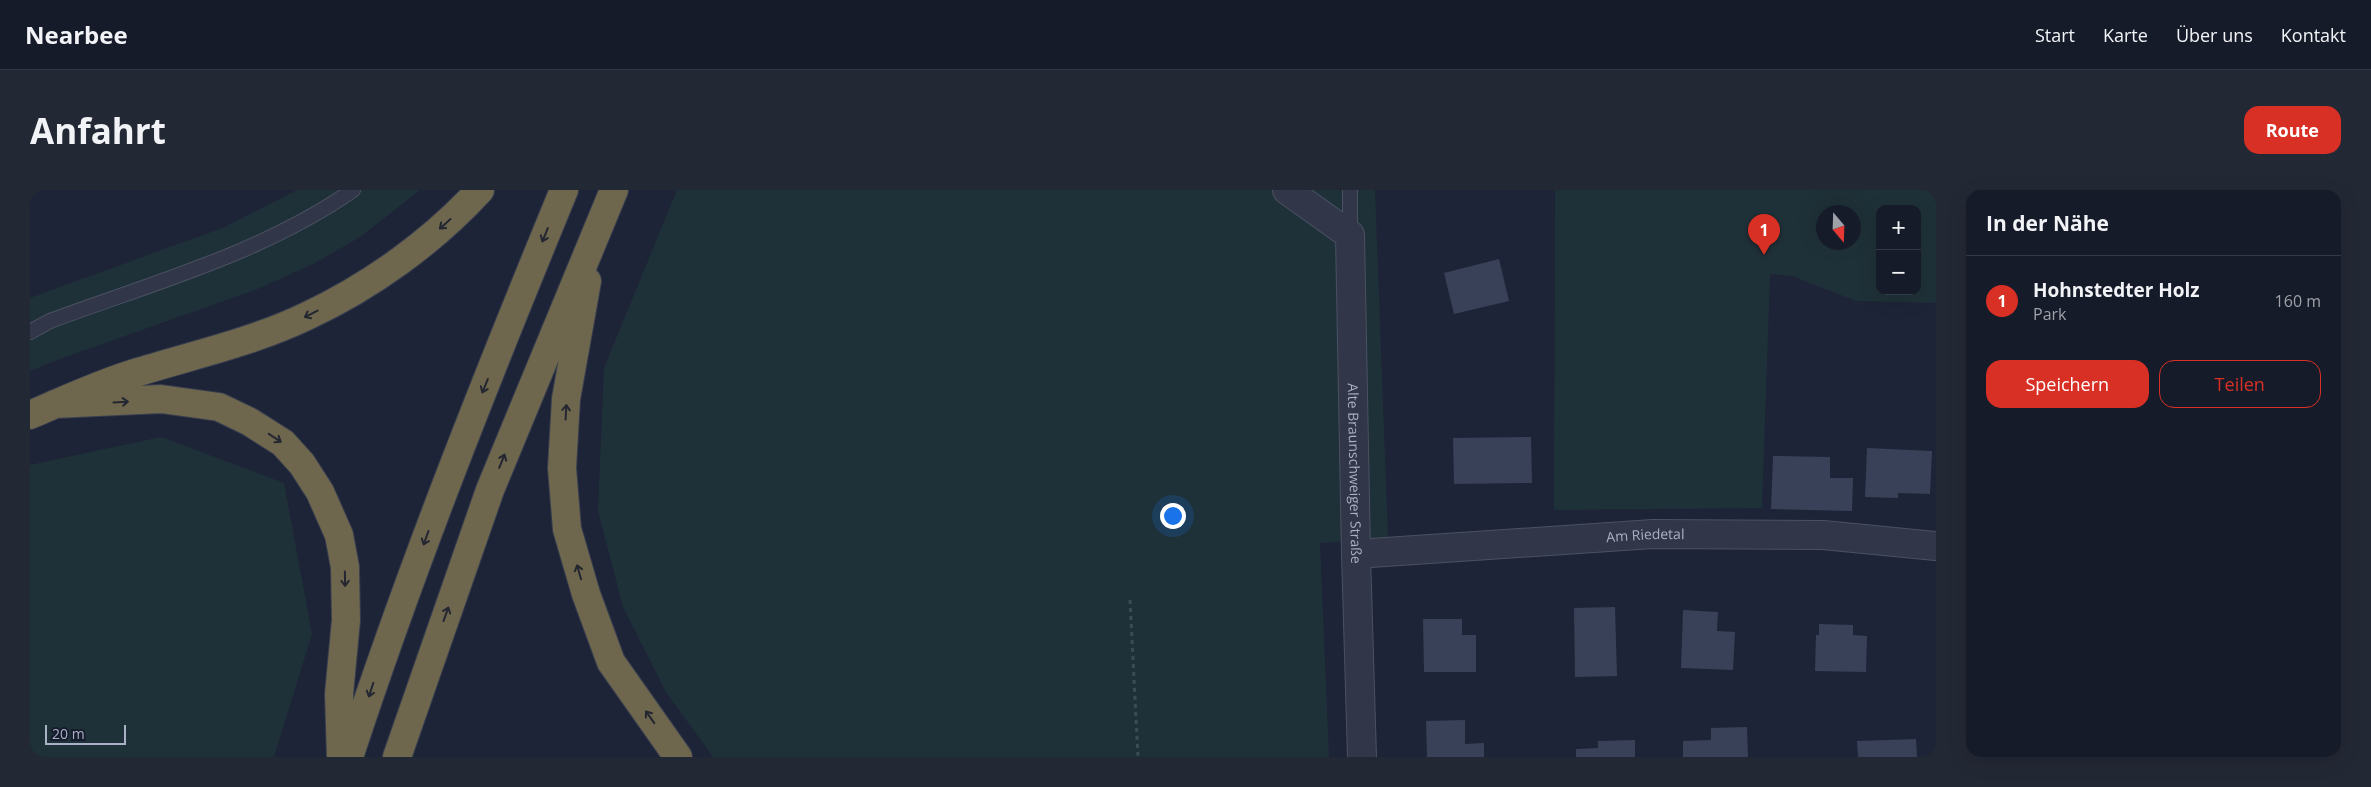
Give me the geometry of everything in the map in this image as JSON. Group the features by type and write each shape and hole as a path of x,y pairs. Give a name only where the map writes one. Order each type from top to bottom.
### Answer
{"highway":[{"path":"30,415 134,373 238,343 307,317 394,265 428,240 480,190"},
{"path":"349,757 384,652 449,475 564,190"},
{"path":"396,757 490,490 597,227 614,190"},
{"path":"597,227 566,399 562,468 567,529 586,594 612,662 678,757"},
{"path":"55,404 161,400 219,406 250,422 283,443 302,464 320,492 339,535 345,566 346,620 339,694 341,757"},
{"path":"413,757 429,660"}],"street":[{"path":"1299,195 1350,235"},
{"name":"Alte Braunschweiger Straße","path":"1350,235 1362,757"},
{"name":"Am Riedetal","path":"1356,554 1653,534 1823,535 1936,546"}],"lane":[{"path":"30,332 50,321 240,252 314,216 353,190"},
{"name":"Alte Braunschweiger Straße","path":"1350,190 1350,235"}],"path":[{"path":"1130,600 1138,757"}],"shaded area":[{"path":"297,190 420,190 360,237 315,263 260,288 30,371 30,298 225,227"},
{"path":"677,190 1375,190 1388,538 1320,543 1329,757 713,757 666,692 623,607 598,511 604,368"},
{"path":"1555,190 1936,190 1936,303 1856,301 1792,276 1770,274 1762,508 1554,510"},
{"path":"161,437 284,483 312,634 274,757 30,757 30,465"}],"building":[{"path":"1499,259 1509,301 1454,314 1444,273"},
{"path":"1531,437 1532,483 1454,484 1453,438"},
{"path":"1867,448 1932,451 1930,494 1898,493 1898,498 1865,497"},
{"path":"1773,456 1830,457 1830,478 1853,478 1852,511 1771,509"},
{"path":"1615,607 1617,676 1575,677 1574,608"},
{"path":"1683,610 1718,612 1717,631 1735,632 1733,670 1681,668"},
{"path":"1423,619 1462,619 1462,635 1476,635 1476,672 1424,672"},
{"path":"1819,624 1853,625 1853,635 1867,636 1866,672 1815,671 1816,635 1819,635"},
{"path":"1465,720 1465,744 1484,743 1484,757 1427,757 1426,721"},
{"path":"1747,727 1748,757 1683,757 1683,741 1711,740 1711,728"},
{"path":"1916,739 1917,757 1858,757 1857,741"},
{"path":"1635,740 1635,757 1576,757 1576,749 1598,748 1598,741"}],"place":[{"name":"Hohnstedter Holz","path":"1764,255"}]}
